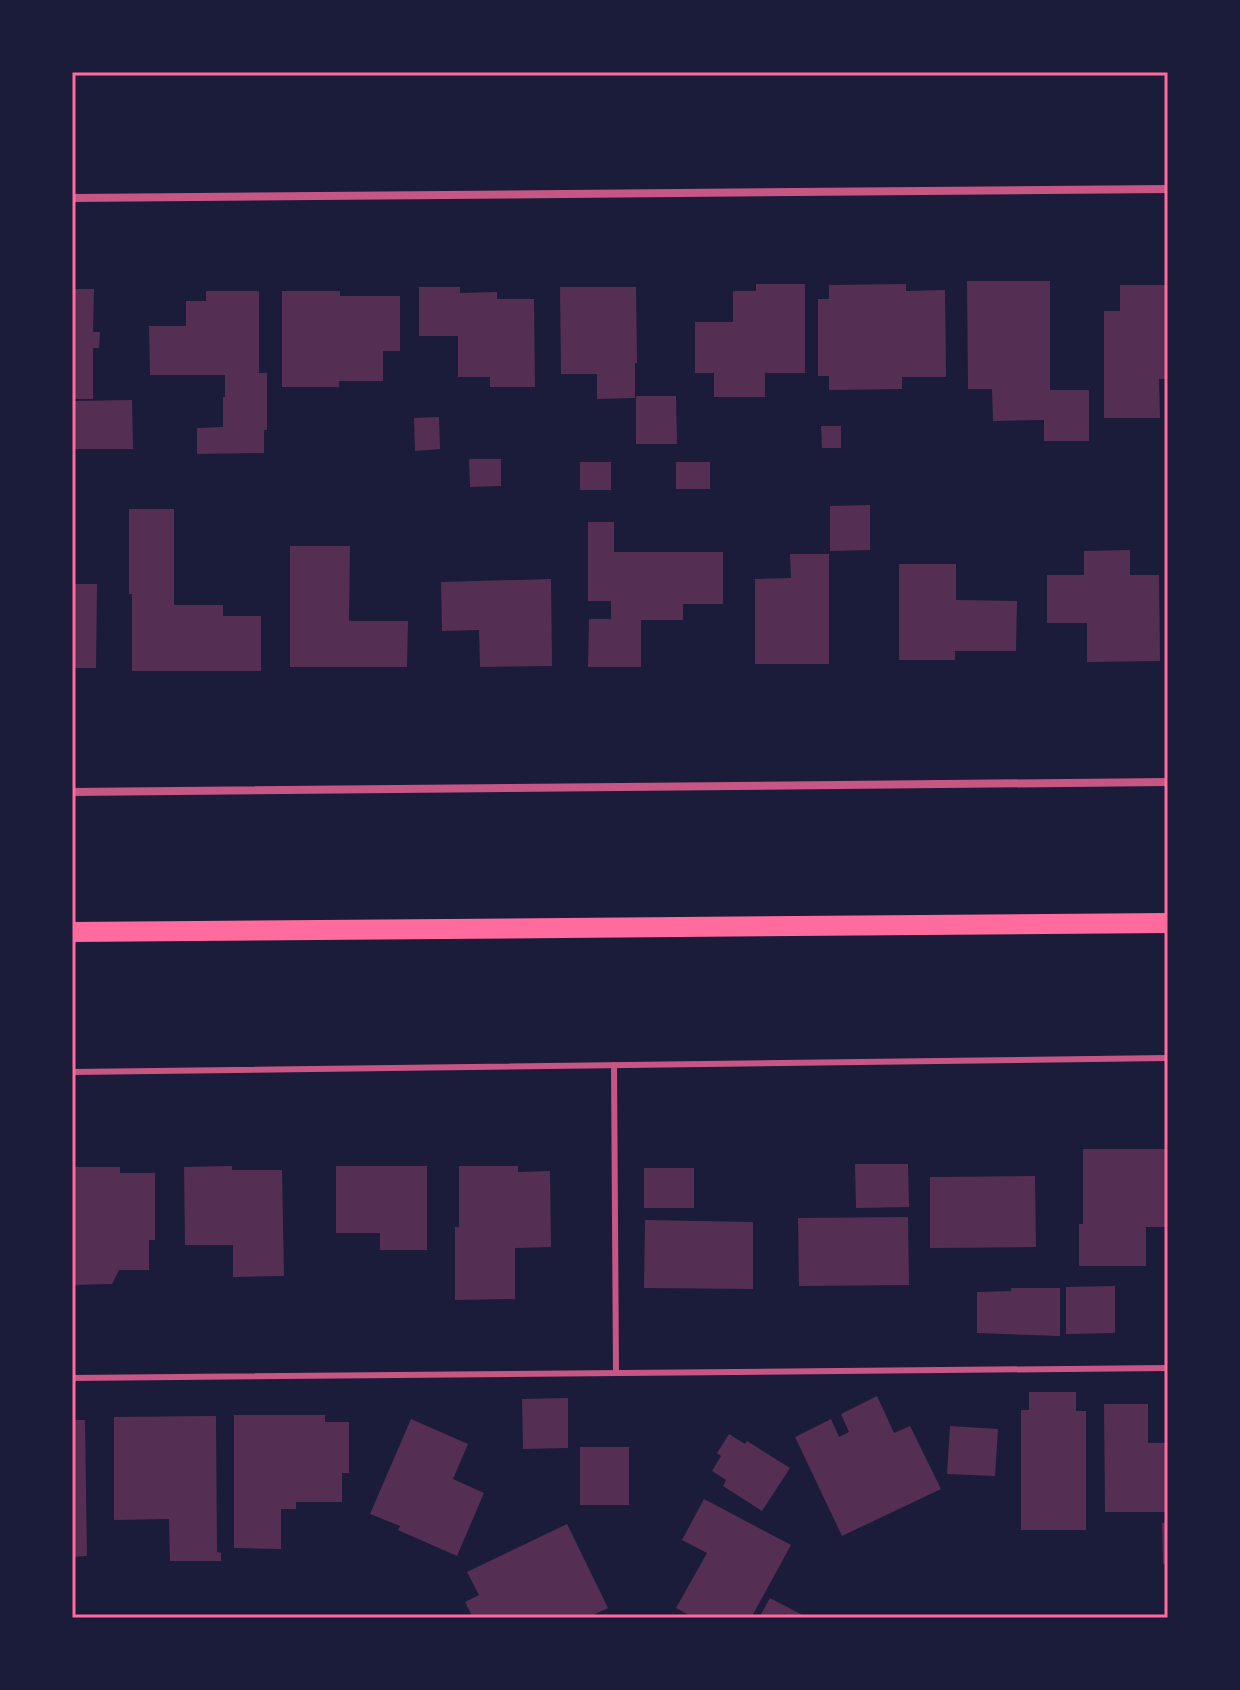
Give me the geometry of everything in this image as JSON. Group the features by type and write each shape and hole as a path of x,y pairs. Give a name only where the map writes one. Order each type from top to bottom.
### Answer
{"main road":[{"path":"72,932 1168,923"}],"street":[{"path":"72,198 1168,189"},
{"path":"72,792 1168,782"}],"lane":[{"path":"72,1072 1168,1058"},
{"path":"614,1065 616,1373"},
{"path":"72,1378 1168,1368"}],"building":[{"path":"967,281 1050,281 1050,390 1089,390 1089,441 1044,441 1044,420 993,421 992,389 968,389"},
{"path":"756,284 805,284 805,373 765,373 765,397 714,397 714,373 695,373 695,322 733,322 733,291 756,291"},
{"path":"906,284 906,291 945,290 946,377 902,377 902,389 829,390 829,376 818,376 818,299 829,299 829,285"},
{"path":"1120,285 1168,285 1168,379 1159,379 1160,418 1104,418 1104,311 1120,311"},
{"path":"419,287 460,287 460,293 497,292 497,299 534,299 535,387 490,387 490,377 458,377 458,336 419,336"},
{"path":"560,287 636,287 635,398 597,399 597,374 561,374"},
{"path":"72,289 94,289 93,332 100,332 99,348 93,348 93,399 72,399"},
{"path":"206,291 259,291 259,373 267,373 264,453 197,454 197,428 223,427 225,375 150,375 149,326 186,326 186,301 206,301"},
{"path":"282,291 340,291 340,296 400,296 400,351 383,351 383,381 339,381 339,387 282,387"},
{"path":"636,396 676,396 677,444 636,444"},
{"path":"132,400 133,449 72,449 72,401"},
{"path":"439,417 440,449 415,451 414,418"},
{"path":"821,426 841,426 841,448 822,448"},
{"path":"469,459 501,459 501,486 470,487"},
{"path":"580,462 611,462 611,490 580,490"},
{"path":"676,462 710,462 710,489 676,489"},
{"path":"870,505 870,550 830,551 830,506"},
{"path":"129,509 174,509 174,605 223,605 223,616 261,616 261,671 132,671"},
{"path":"588,522 614,522 614,552 723,552 723,604 683,604 683,620 641,620 641,667 588,667 589,619 611,619 611,601 588,601"},
{"path":"290,546 350,546 349,621 408,621 407,667 290,667"},
{"path":"1130,550 1130,575 1159,575 1160,661 1087,662 1087,623 1047,623 1047,575 1084,575 1084,551"},
{"path":"790,554 829,554 829,664 755,664 755,579 791,578"},
{"path":"899,564 956,564 956,600 1017,601 1016,651 955,651 955,660 899,660"},
{"path":"551,579 552,666 480,667 479,630 442,631 441,582"},
{"path":"72,584 97,584 96,668 72,668"},
{"path":"1083,1149 1168,1149 1168,1227 1146,1227 1146,1266 1079,1266 1079,1224 1083,1224"},
{"path":"855,1164 908,1164 909,1207 856,1208"},
{"path":"232,1166 232,1170 282,1170 284,1276 233,1277 233,1245 185,1245 184,1167"},
{"path":"336,1166 427,1166 427,1250 380,1250 380,1233 336,1233"},
{"path":"459,1166 518,1166 518,1172 550,1171 551,1247 515,1248 515,1299 455,1300"},
{"path":"72,1167 120,1167 120,1173 155,1173 155,1240 149,1240 149,1270 119,1270 112,1284 72,1285"},
{"path":"644,1168 694,1168 694,1208 644,1208"},
{"path":"1035,1176 1036,1247 930,1248 930,1177"},
{"path":"908,1217 909,1285 799,1286 798,1218"},
{"path":"645,1220 753,1222 753,1289 644,1288"},
{"path":"1115,1286 1115,1333 1066,1334 1066,1287"},
{"path":"1011,1288 1060,1288 1060,1336 977,1333 977,1292 1011,1291"},
{"path":"1029,1392 1076,1392 1076,1411 1086,1411 1086,1530 1021,1530 1021,1410 1029,1410"},
{"path":"877,1396 894,1433 910,1426 941,1489 842,1536 795,1437 831,1419 839,1437 849,1432 841,1414"},
{"path":"568,1398 568,1448 523,1449 522,1399"},
{"path":"1104,1404 1148,1404 1148,1443 1168,1443 1168,1512 1105,1512"},
{"path":"234,1415 325,1415 325,1422 349,1422 349,1473 342,1473 342,1502 296,1502 296,1509 281,1509 281,1549 234,1548"},
{"path":"216,1416 217,1552 221,1553 221,1561 170,1561 169,1519 114,1520 114,1417"},
{"path":"411,1419 468,1444 453,1479 484,1493 457,1556 370,1514"},
{"path":"72,1420 85,1420 87,1556 72,1557"},
{"path":"950,1426 998,1429 995,1476 947,1474"},
{"path":"729,1434 745,1444 747,1441 790,1468 762,1511 723,1486 726,1480 712,1471 721,1456 717,1453"},
{"path":"580,1447 629,1447 629,1505 580,1505"},
{"path":"704,1499 791,1545 751,1618 694,1618 676,1608 707,1553 682,1540"},
{"path":"1168,1522 1168,1563 1163,1564 1162,1523"},
{"path":"567,1524 608,1608 587,1618 473,1618 465,1602 479,1595 467,1572"},
{"path":"770,1598 808,1618 759,1618"}]}
